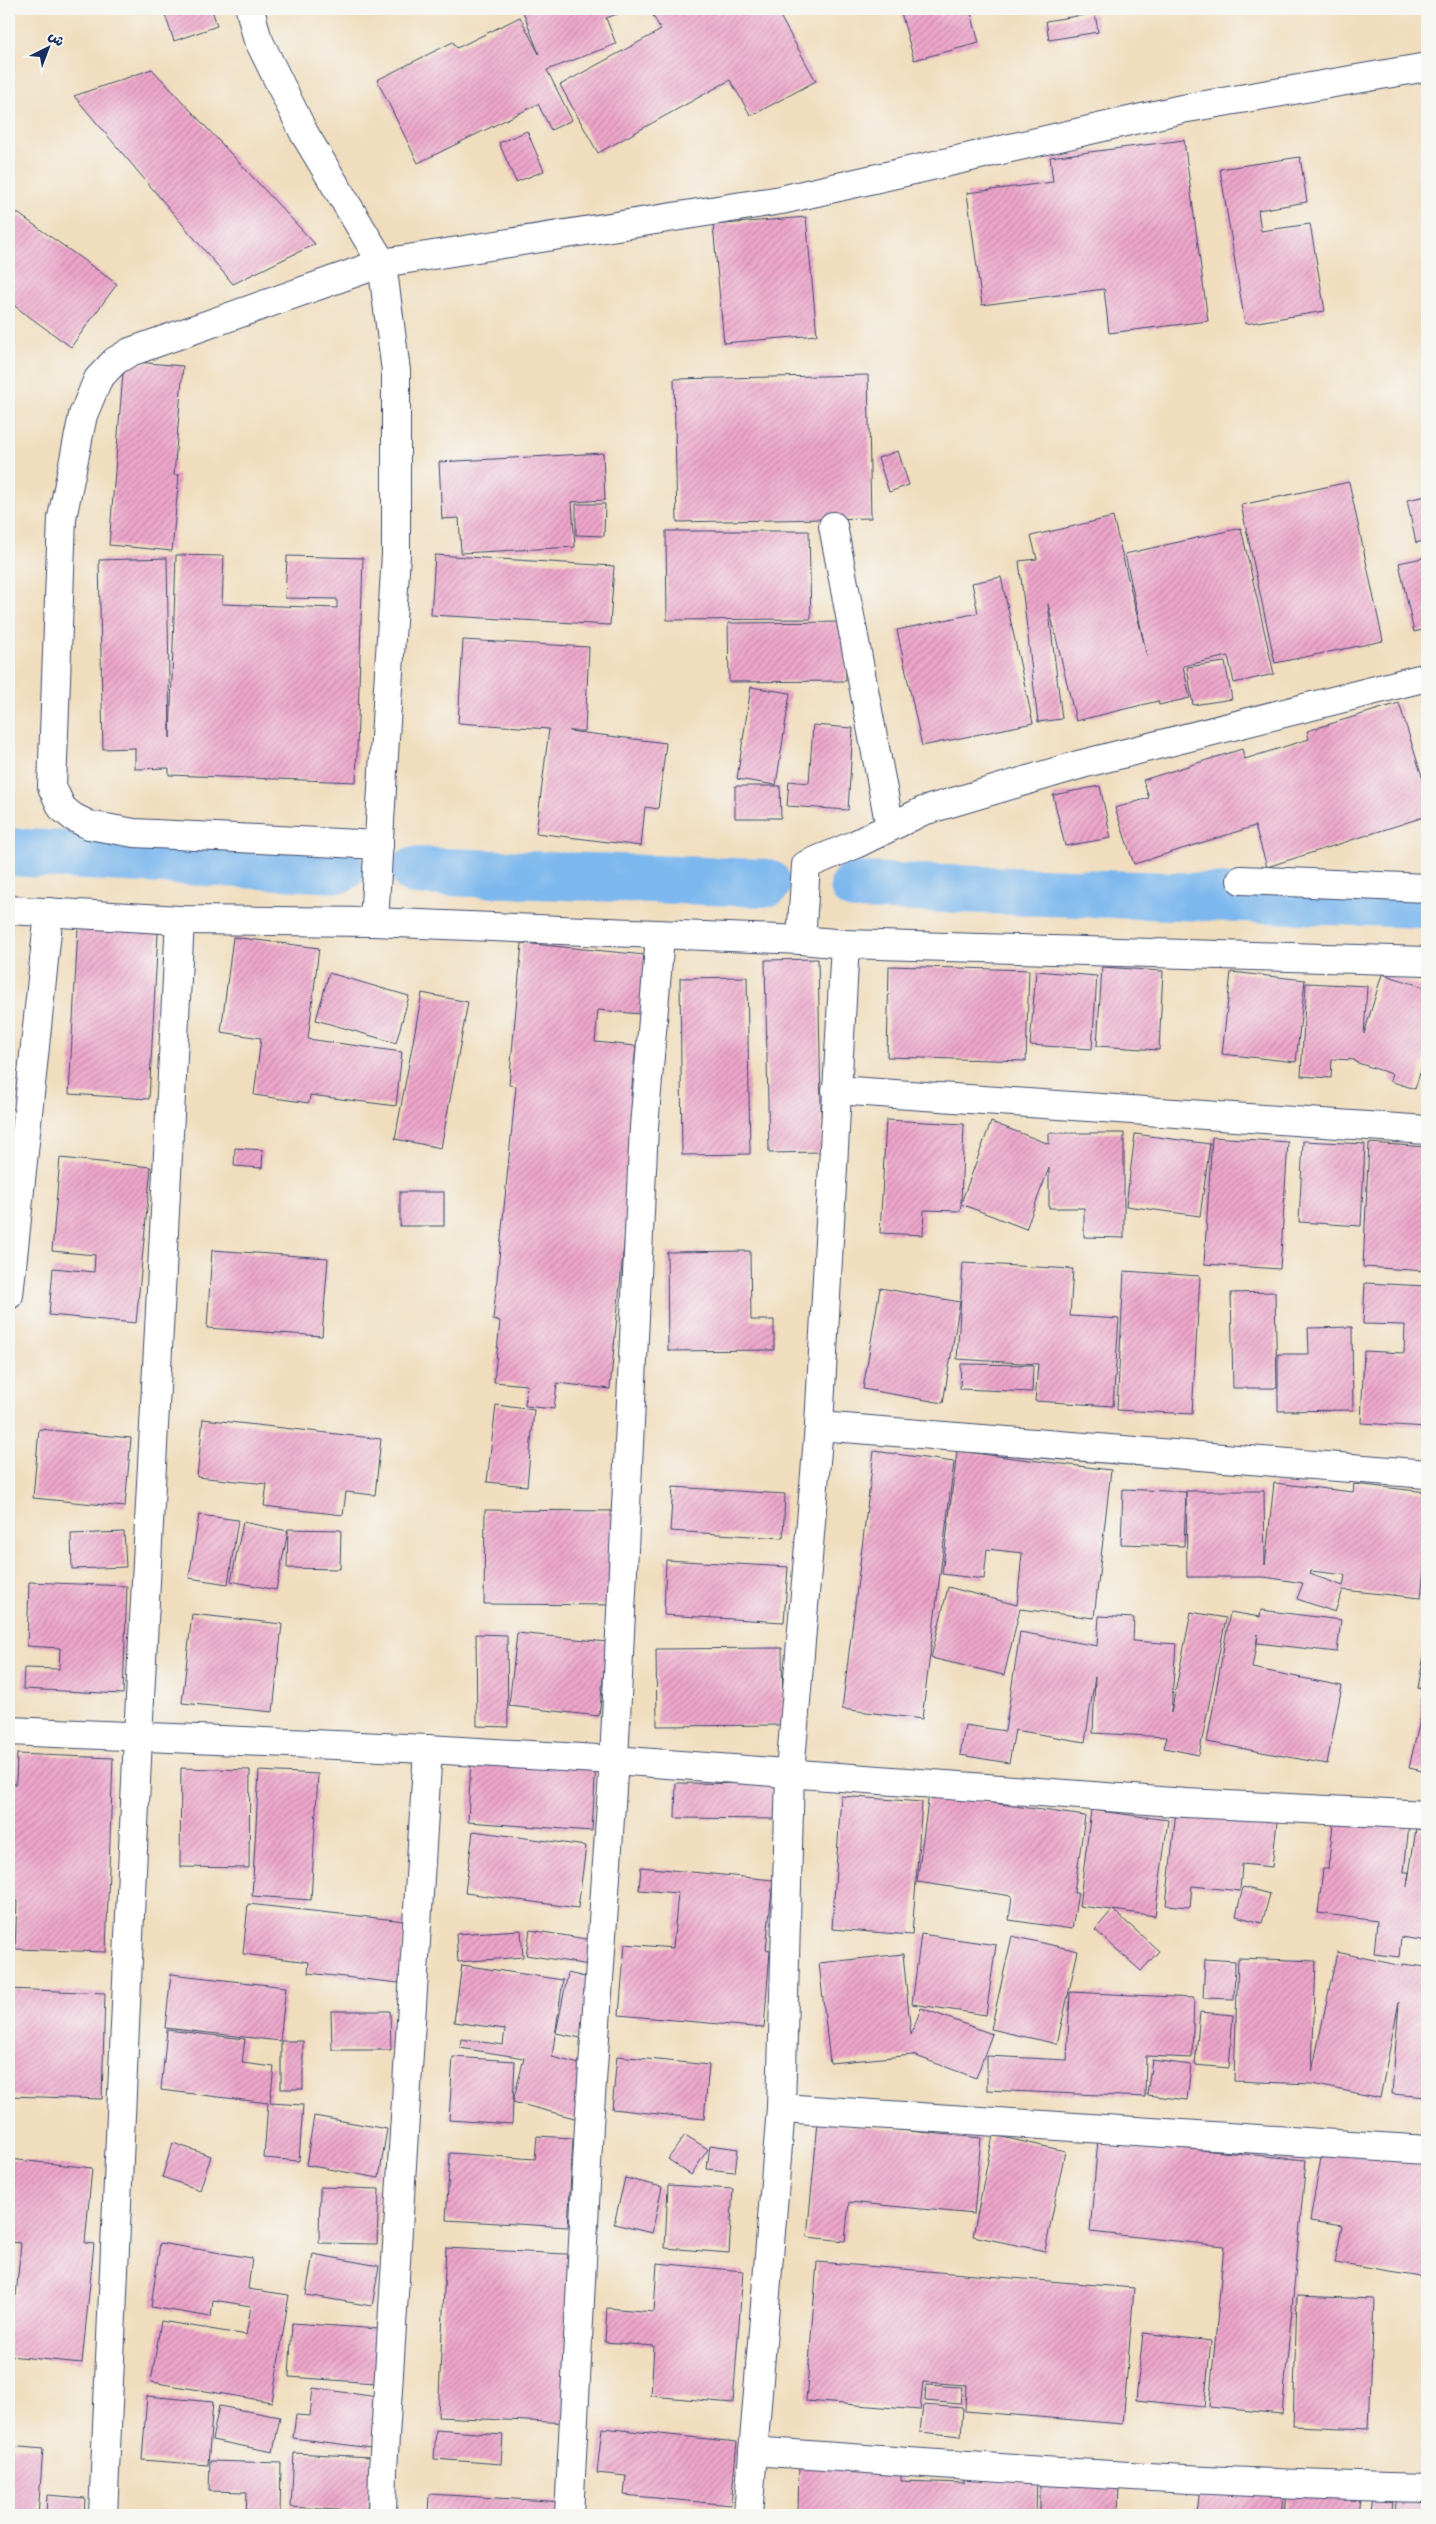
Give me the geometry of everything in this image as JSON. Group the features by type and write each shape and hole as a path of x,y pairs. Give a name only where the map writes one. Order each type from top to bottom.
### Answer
{"street":[{"path":"250,9 257,37 304,133 382,263 396,370 396,554 374,922"},
{"path":"379,845 134,832 90,826 73,818 62,808 52,787 62,518 83,415 98,379 115,362 130,352 382,263 781,200 1182,109 1427,66"},
{"path":"834,526 890,827"},
{"path":"801,940 806,865 923,811 1082,764 1427,677"},
{"path":"1240,880 1427,888"},
{"path":"9,910 180,920 374,922 660,936 801,940 845,944 1427,961"},
{"path":"9,1295 49,912"},
{"path":"103,2515 138,1737 180,920"},
{"path":"569,2515 589,2125 614,1760 644,1127 660,936"},
{"path":"748,2515 781,2108 790,1772 819,1426 845,944"},
{"path":"836,1090 1427,1130"},
{"path":"819,1426 1427,1474"},
{"path":"9,1731 428,1749 614,1760 1186,1803 1427,1815"},
{"path":"382,2515 383,2469 428,1749"},
{"path":"781,2108 1427,2150"},
{"path":"752,2451 1038,2471 1332,2486 1427,2488"}],"building":[{"path":"163,9 212,9 217,26 174,41"},
{"path":"522,9 631,9 606,18 616,44 547,70 572,120 551,130 538,104 418,163 377,80 453,42 457,48 520,17 539,54"},
{"path":"656,9 776,9 816,81 751,116 730,80 598,153 560,85 661,30 651,12"},
{"path":"900,9 970,9 979,43 914,60"},
{"path":"1095,13 1098,32 1049,40 1046,21"},
{"path":"152,69 315,244 233,284 74,96"},
{"path":"527,131 544,171 516,182 499,143"},
{"path":"1184,140 1208,321 1109,333 1104,289 982,305 967,193 1053,182 1050,157"},
{"path":"1300,157 1307,202 1258,210 1261,231 1310,224 1325,311 1245,324 1220,169"},
{"path":"9,207 117,284 71,347 9,302"},
{"path":"806,217 817,335 724,343 713,225"},
{"path":"124,361 183,366 174,475 179,475 172,551 109,545"},
{"path":"868,375 871,518 677,522 674,379"},
{"path":"898,451 909,485 889,492 878,458"},
{"path":"603,453 605,500 572,502 575,547 461,553 459,518 442,519 439,462"},
{"path":"1349,482 1383,641 1275,663 1241,505"},
{"path":"1427,496 1427,540 1416,543 1407,500"},
{"path":"576,504 605,504 604,536 576,535"},
{"path":"1113,517 1147,656 1125,554 1241,528 1274,674 1234,683 1228,656 1183,666 1190,698 1159,705 1158,701 1076,721 1048,604 1062,719 1038,722 1019,561 1037,559 1031,536"},
{"path":"666,531 809,531 811,619 667,620"},
{"path":"176,555 224,556 222,604 337,608 337,599 285,598 287,556 363,558 356,782 169,775 169,768 135,769 135,748 103,749 99,560 167,558 170,738"},
{"path":"435,555 614,566 610,625 431,615"},
{"path":"1427,557 1427,629 1414,632 1399,563"},
{"path":"1001,577 1033,723 922,746 897,630 978,613 972,583"},
{"path":"846,622 846,681 729,682 728,623"},
{"path":"463,640 589,647 585,731 569,731 666,743 658,809 645,807 641,846 536,833 549,729 458,723"},
{"path":"1225,662 1232,699 1193,705 1187,667"},
{"path":"751,687 790,693 776,785 737,779"},
{"path":"1422,700 1427,700 1427,726 1426,726"},
{"path":"1399,703 1425,786 1423,774 1427,773 1427,816 1267,867 1255,826 1134,864 1115,808 1149,798 1143,780 1242,749 1245,759 1309,739 1307,731"},
{"path":"813,725 853,728 848,810 787,806 789,781 809,783"},
{"path":"735,786 780,786 781,818 735,818"},
{"path":"1100,786 1111,838 1065,846 1053,795"},
{"path":"78,928 158,933 149,1099 69,1094"},
{"path":"233,937 319,948 308,1039 402,1052 396,1106 310,1095 309,1103 254,1095 261,1038 221,1032"},
{"path":"522,943 645,955 640,1014 598,1010 595,1042 636,1046 631,1096 638,1097 610,1389 557,1383 554,1409 525,1406 527,1385 494,1382 500,1321 493,1320 516,1086 509,1085"},
{"path":"818,959 822,1152 769,1153 765,960"},
{"path":"889,966 1029,970 1026,1061 887,1057"},
{"path":"1102,967 1163,971 1159,1050 1097,1046"},
{"path":"1036,971 1097,976 1092,1049 1030,1045"},
{"path":"1231,972 1305,980 1296,1062 1222,1054"},
{"path":"329,973 409,996 396,1043 316,1020"},
{"path":"1382,974 1427,988 1427,1051 1415,1089 1390,1081 1392,1074 1355,1062 1355,1060 1332,1059 1331,1078 1301,1076 1306,983 1367,986 1364,1034"},
{"path":"747,977 750,1154 682,1155 680,978"},
{"path":"422,993 468,1002 441,1148 395,1139"},
{"path":"886,1120 964,1124 961,1203 991,1122 1049,1144 1049,1133 1124,1133 1124,1238 1084,1237 1084,1208 1049,1208 1049,1168 1026,1229 961,1204 960,1211 924,1210 923,1235 880,1233"},
{"path":"1135,1134 1210,1144 1200,1216 1126,1206"},
{"path":"1212,1137 1288,1142 1280,1269 1204,1264"},
{"path":"1303,1141 1365,1144 1361,1226 1299,1222"},
{"path":"1369,1143 1427,1147 1427,1271 1363,1267"},
{"path":"235,1148 263,1150 262,1168 234,1166"},
{"path":"60,1158 151,1167 136,1323 49,1315 53,1268 94,1272 95,1255 52,1251"},
{"path":"400,1192 444,1192 444,1226 400,1226"},
{"path":"212,1250 328,1258 322,1336 207,1328"},
{"path":"750,1251 751,1320 774,1320 774,1350 668,1351 667,1252"},
{"path":"963,1263 1073,1269 1070,1316 1119,1319 1113,1406 1035,1401 1038,1364 957,1359"},
{"path":"1124,1271 1200,1276 1192,1414 1117,1410"},
{"path":"1365,1283 1427,1286 1427,1427 1361,1423 1364,1351 1404,1353 1405,1325 1363,1324"},
{"path":"880,1288 960,1302 943,1403 863,1389"},
{"path":"1275,1292 1277,1388 1233,1388 1231,1293"},
{"path":"1352,1327 1353,1410 1278,1411 1278,1354 1309,1354 1308,1328"},
{"path":"961,1364 1033,1365 1032,1392 960,1389"},
{"path":"496,1405 534,1410 527,1486 487,1482"},
{"path":"203,1419 381,1439 375,1495 346,1492 343,1515 264,1506 267,1484 197,1477"},
{"path":"39,1429 131,1438 125,1507 33,1498"},
{"path":"874,1451 954,1462 922,1719 842,1709"},
{"path":"957,1451 1111,1470 1094,1618 1020,1609 1004,1675 931,1658 948,1587 1017,1605 1022,1553 987,1549 984,1579 942,1574"},
{"path":"1274,1483 1353,1492 1354,1484 1427,1492 1427,1540 1421,1598 1343,1590 1335,1612 1297,1599 1303,1583 1264,1577 1187,1577 1186,1491 1264,1491 1265,1565","holes":["1311,1571 1345,1575 1343,1586 1310,1574"]},
{"path":"673,1487 785,1494 783,1538 670,1531"},
{"path":"1123,1489 1186,1492 1184,1546 1121,1544"},
{"path":"485,1510 616,1511 615,1605 484,1604"},
{"path":"199,1515 238,1520 228,1584 189,1578"},
{"path":"243,1522 288,1531 276,1590 231,1581"},
{"path":"288,1529 341,1530 340,1569 287,1568"},
{"path":"124,1532 126,1567 72,1569 71,1534"},
{"path":"666,1560 788,1567 784,1622 664,1615"},
{"path":"29,1582 127,1586 123,1694 23,1689 24,1668 59,1669 60,1648 27,1646"},
{"path":"1261,1610 1341,1620 1337,1652 1257,1643 1258,1634 1252,1668 1342,1686 1327,1764 1207,1742 1230,1612 1260,1617"},
{"path":"1191,1612 1226,1618 1199,1755 1164,1748 1167,1737 1093,1733 1095,1677 1085,1742 1015,1730 1009,1763 960,1755 965,1725 1005,1731 1020,1632 1097,1646 1099,1616 1134,1618 1133,1641 1176,1644 1171,1713"},
{"path":"192,1614 282,1624 273,1712 182,1703"},
{"path":"517,1633 607,1642 599,1716 509,1706"},
{"path":"476,1634 507,1635 508,1727 477,1726"},
{"path":"1427,1644 1427,1690 1418,1688"},
{"path":"782,1648 783,1725 657,1726 656,1649"},
{"path":"1421,1697 1427,1697 1427,1772 1409,1768 1421,1716"},
{"path":"17,1754 113,1758 106,1952 15,1949 17,1901 9,1901 9,1784 16,1784"},
{"path":"471,1756 596,1764 592,1831 468,1822"},
{"path":"181,1768 250,1770 249,1868 180,1867"},
{"path":"259,1771 318,1774 311,1900 252,1896"},
{"path":"676,1783 776,1784 776,1819 675,1818"},
{"path":"929,1794 1085,1816 1074,1893 1078,1893 1072,1929 1009,1920 1012,1896 917,1882"},
{"path":"841,1796 922,1802 912,1935 832,1929"},
{"path":"1177,1802 1278,1813 1272,1867 1242,1864 1240,1891 1192,1886 1190,1907 1166,1905"},
{"path":"1091,1810 1168,1820 1155,1916 1113,1910 1159,1951 1141,1971 1095,1930 1112,1910 1079,1906"},
{"path":"1334,1816 1409,1825 1404,1872 1409,1872 1407,1887 1416,1829 1427,1830 1427,1941 1401,1937 1399,1957 1374,1954 1377,1921 1318,1913 1323,1869 1328,1869"},
{"path":"473,1831 586,1846 578,1908 465,1893"},
{"path":"641,1867 773,1880 766,1949 770,1950 764,2028 619,2015 625,1944 673,1948 678,1893 639,1890"},
{"path":"1243,1887 1270,1894 1262,1923 1236,1916"},
{"path":"248,1904 405,1921 399,1983 308,1973 309,1962 243,1954"},
{"path":"521,1930 523,1957 458,1962 456,1934"},
{"path":"530,1930 599,1941 596,1966 526,1955"},
{"path":"921,1934 996,1945 986,2015 912,2004"},
{"path":"1012,1936 1078,1951 1057,2044 991,2029"},
{"path":"1337,1952 1402,1966 1402,1964 1427,1967 1427,2097 1392,2094 1399,2002 1380,2098 1312,2084 1234,2081 1238,1958 1316,1961 1312,2072"},
{"path":"903,1954 911,2035 921,2008 992,2034 976,2078 913,2055 830,2063 819,1963"},
{"path":"1205,1959 1235,1961 1234,1999 1203,1998"},
{"path":"462,1965 563,1980 552,2057 595,2068 582,2120 513,2102 524,2058 460,2048 461,2039 503,2045 505,2029 454,2022"},
{"path":"568,1973 597,1980 586,2039 556,2033"},
{"path":"171,1974 286,1987 280,2041 165,2028"},
{"path":"9,1989 105,1993 102,2099 9,2096"},
{"path":"1070,1992 1194,1998 1192,2058 1146,2056 1145,2097 987,2090 987,2056 1067,2060"},
{"path":"331,2011 390,2011 391,2050 332,2050"},
{"path":"1200,2012 1233,2015 1229,2068 1195,2065"},
{"path":"167,2030 245,2039 242,2063 274,2067 270,2103 303,2105 299,2161 264,2158 268,2103 161,2090"},
{"path":"281,2041 303,2041 303,2089 281,2089"},
{"path":"617,2056 709,2065 704,2119 612,2109"},
{"path":"453,2057 515,2061 512,2124 449,2120"},
{"path":"1152,2060 1191,2065 1187,2100 1147,2095"},
{"path":"314,2116 387,2129 379,2178 306,2165"},
{"path":"818,2122 981,2138 974,2214 849,2202 845,2241 807,2237"},
{"path":"685,2135 708,2149 691,2175 668,2159"},
{"path":"993,2135 1065,2151 1045,2251 973,2236"},
{"path":"537,2136 573,2138 568,2227 446,2220 450,2153 535,2159"},
{"path":"1098,2140 1306,2160 1282,2414 1209,2407 1224,2246 1090,2232"},
{"path":"173,2143 211,2156 200,2190 162,2177"},
{"path":"710,2145 738,2149 735,2172 707,2169"},
{"path":"1323,2145 1427,2162 1427,2278 1335,2263 1342,2226 1310,2221"},
{"path":"9,2159 92,2168 85,2243 94,2244 82,2363 9,2356 9,2295 16,2296 21,2243 9,2242"},
{"path":"625,2178 662,2187 652,2233 614,2224"},
{"path":"668,2185 733,2189 729,2253 665,2248"},
{"path":"320,2187 379,2189 377,2244 319,2243"},
{"path":"160,2243 252,2258 248,2289 289,2295 272,2402 151,2382 161,2321 246,2335 251,2306 213,2300 211,2317 151,2307"},
{"path":"446,2248 585,2255 572,2423 438,2417"},
{"path":"313,2254 379,2266 372,2306 306,2295"},
{"path":"817,2262 1134,2288 1123,2424 965,2411 966,2385 923,2382 920,2410 806,2401"},
{"path":"657,2263 743,2271 733,2403 651,2396 654,2346 605,2342 607,2308 654,2312"},
{"path":"1297,2296 1374,2299 1369,2429 1293,2426"},
{"path":"292,2323 379,2329 375,2383 289,2377"},
{"path":"1143,2333 1211,2341 1204,2407 1136,2400"},
{"path":"926,2385 962,2387 960,2404 925,2401"},
{"path":"313,2388 378,2397 371,2448 293,2438 296,2415 310,2416"},
{"path":"147,2396 213,2402 208,2465 142,2460"},
{"path":"923,2405 963,2408 961,2436 920,2432"},
{"path":"219,2406 280,2417 273,2452 212,2440"},
{"path":"602,2428 737,2442 731,2505 624,2495 626,2476 597,2473"},
{"path":"436,2430 503,2435 501,2464 434,2459"},
{"path":"9,2446 43,2449 38,2515 9,2515"},
{"path":"294,2453 371,2457 367,2512 291,2507"},
{"path":"210,2461 281,2463 280,2515 246,2515 247,2492 209,2491"},
{"path":"799,2462 901,2465 901,2481 964,2483 964,2475 1037,2476 1036,2515 798,2515"},
{"path":"1040,2480 1119,2481 1118,2515 1040,2515"},
{"path":"1200,2487 1284,2496 1282,2515 1197,2515"},
{"path":"1287,2491 1360,2498 1358,2515 1285,2515"},
{"path":"429,2494 565,2502 565,2515 428,2515"},
{"path":"47,2495 85,2498 84,2515 46,2515"},
{"path":"1397,2498 1427,2503 1427,2515 1394,2515"},
{"path":"1372,2499 1393,2503 1391,2515 1369,2515"}],"waterway":[{"path":"9,852 340,869"},
{"path":"415,871 767,883"},
{"path":"854,886 1427,904"}]}
